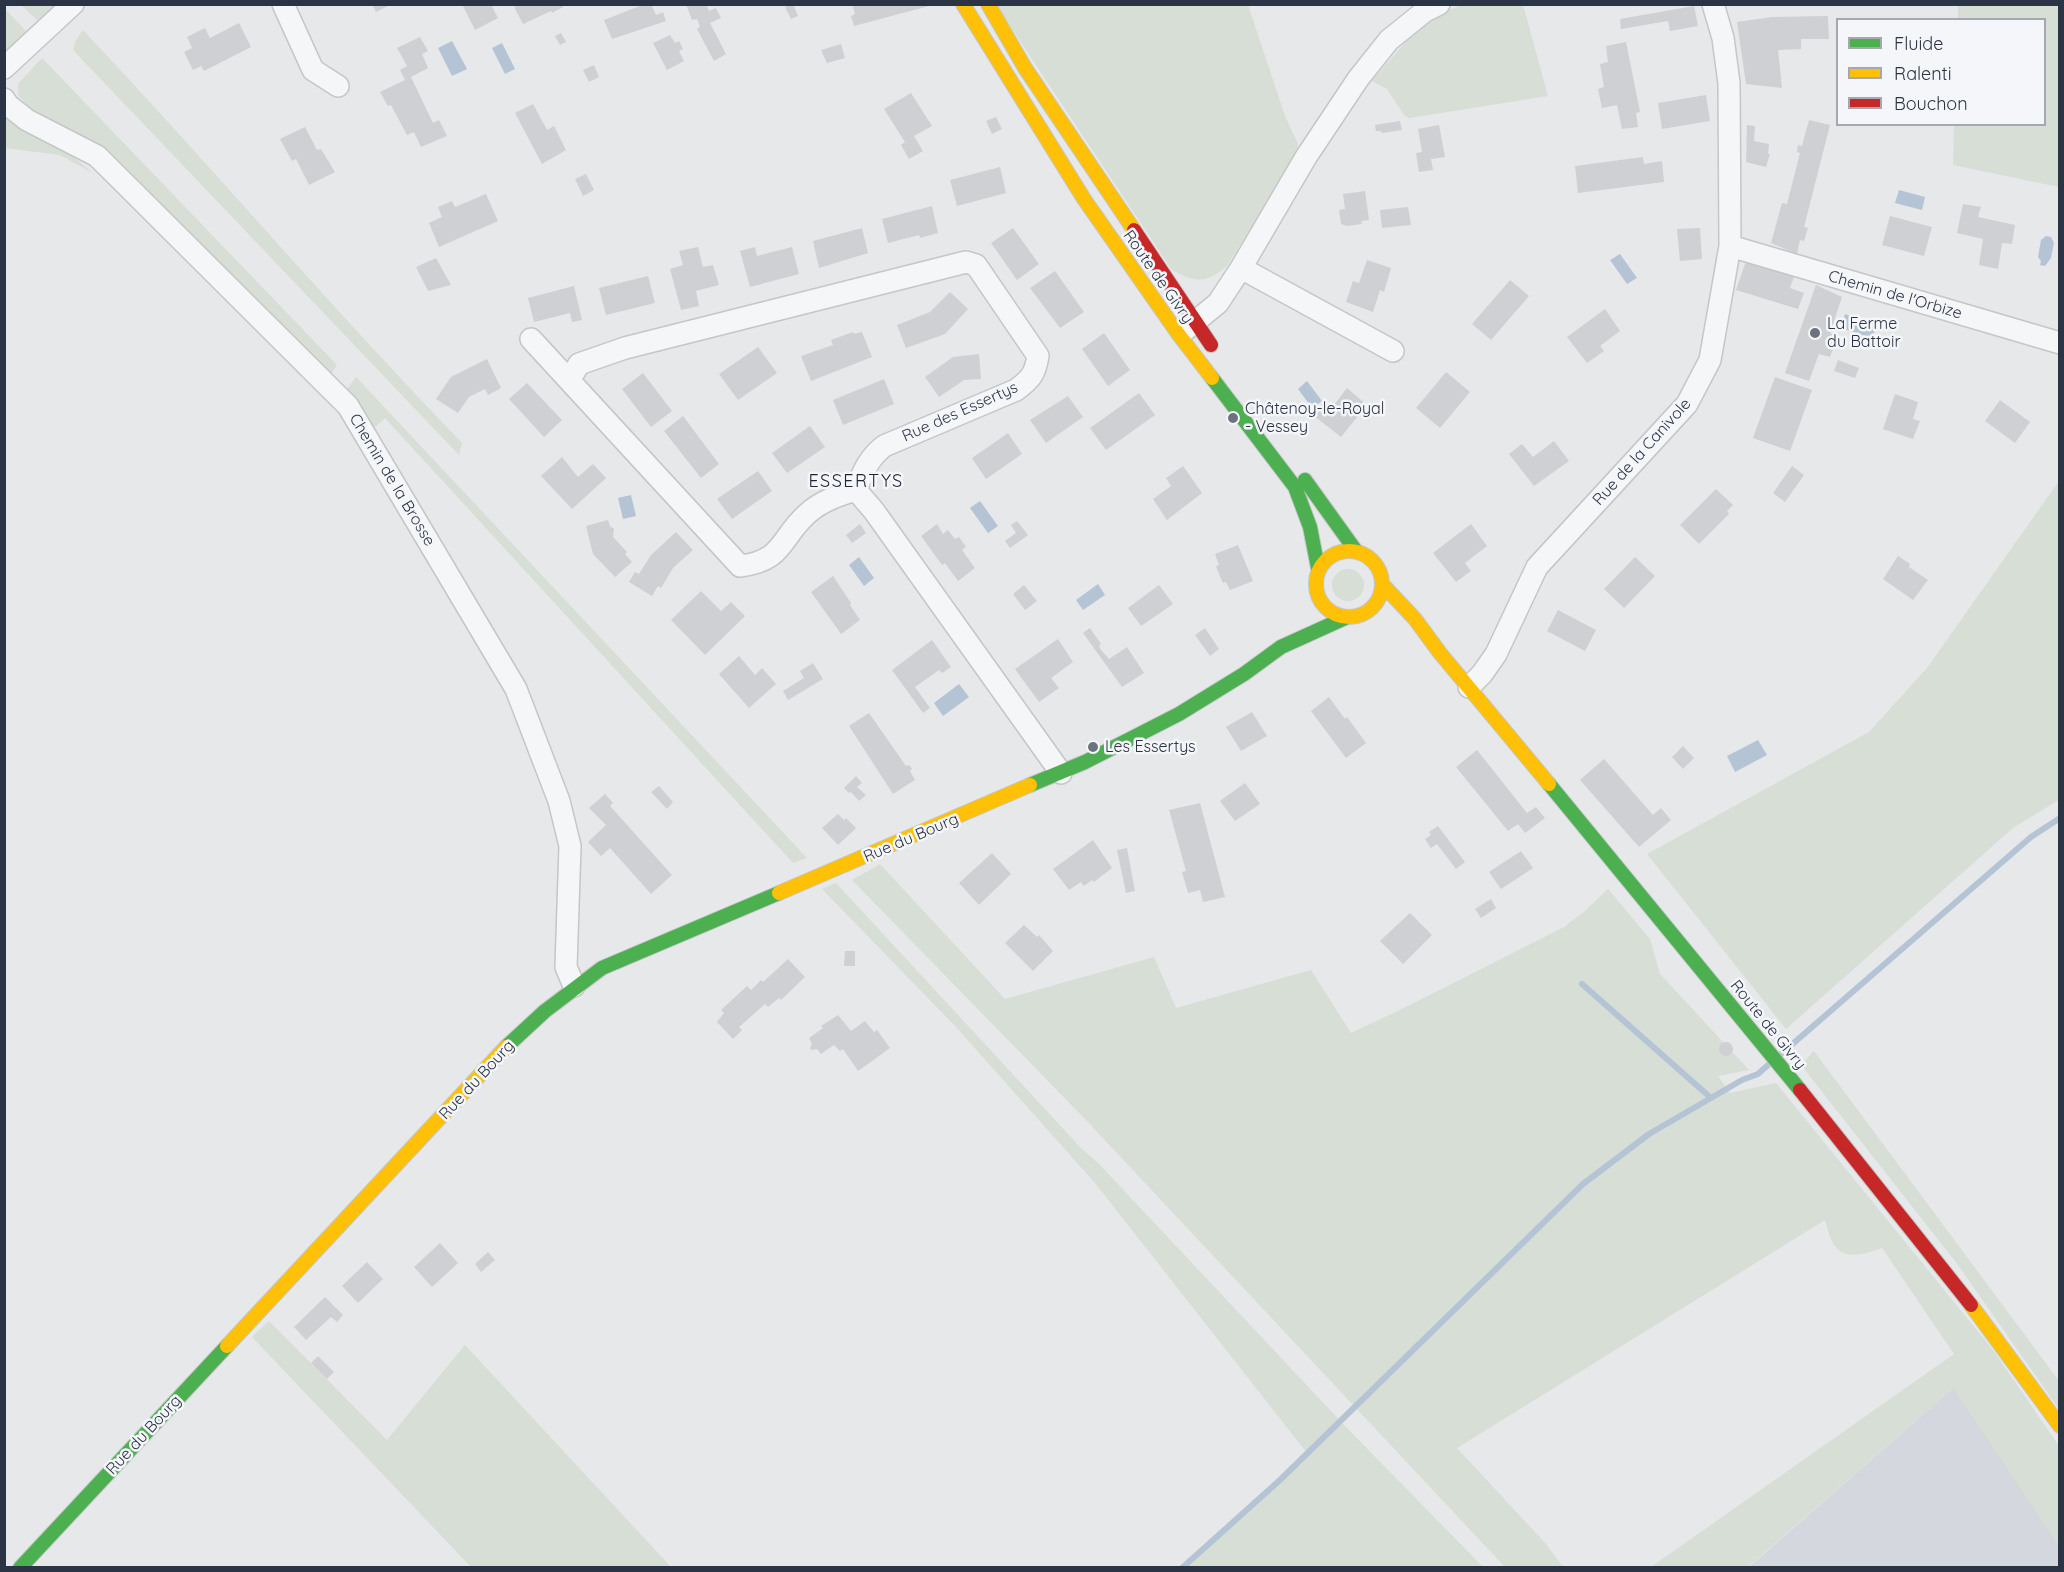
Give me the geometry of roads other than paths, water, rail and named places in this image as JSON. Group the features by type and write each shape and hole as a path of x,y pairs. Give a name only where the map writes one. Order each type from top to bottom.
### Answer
{"main road":[{"name":"Route de Givry","path":"963,4 1084,199 1187,328 1220,357"},
{"name":"Route de Givry","path":"988,4 1025,68 1187,328 1295,487 1315,545 1318,568"},
{"path":"1286,453 1356,551"},
{"path":"1305,604 1315,582 1318,568 1329,556 1339,551 1356,551 1369,557 1379,570 1383,585 1374,606 1365,614"},
{"path":"1315,582 1319,600 1330,612 1345,618 1365,614 1381,618"},
{"name":"Route de Givry","path":"1383,585 1415,619 1440,653 1765,1044 1957,1285 2060,1426"},
{"name":"Rue du Bourg","path":"20,1568 500,1054 573,986 602,968 1061,773 1139,736 1244,674 1281,647 1345,618"},
{"name":"Rue du Bourg","path":"1281,647 1296,623"},
{"name":"Route de Givry","path":"1410,634 1440,653"}],"street":[{"path":"283,4 313,70 338,86"},
{"path":"1187,328 1218,303 1306,157 1358,79 1389,40 1425,11 1439,4"},
{"name":"Rue de la Canivole","path":"1469,687 1482,674 1496,654 1537,567 1688,404 1710,360 1730,246 1729,84 1723,38 1713,4"},
{"path":"4,69 69,8"},
{"name":"Chemin de la Brosse","path":"4,99 27,120 97,156 348,406 516,689 559,801 570,846 566,967 573,986"},
{"name":"Chemin de l'Orbize","path":"1730,246 2060,343"},
{"name":"Rue des Essertys","path":"570,379 579,364 625,348 966,262 976,266 1038,356 1030,380 1016,390 884,446 872,456 862,471 856,489"},
{"path":"1241,268 1393,351"},
{"path":"531,339 740,566 768,559 785,542 805,515 821,503 856,489 1061,773"}],"water":[{"path":"452,41 467,69 452,76 438,48"},
{"path":"502,43 515,69 505,74 492,48"},
{"path":"1899,190 1925,197 1922,210 1895,203"},
{"path":"2046,236 2051,237 2054,243 2051,258 2045,266 2040,265 2041,261 2038,257 2041,240"},
{"path":"1620,254 1637,278 1627,284 1610,260"},
{"path":"1845,314 1877,325 1872,338 1841,328"},
{"path":"1307,381 1322,401 1312,408 1298,389"},
{"path":"631,495 636,516 623,519 618,498"},
{"path":"980,501 998,526 988,533 970,508"},
{"path":"859,557 874,578 864,586 849,565"},
{"path":"1098,584 1105,595 1083,610 1076,600"},
{"path":"959,684 969,697 943,716 934,703"},
{"path":"1758,740 1767,755 1735,772 1727,756"}],"waterway":[{"path":"1781,1054 2031,837 2060,818"},
{"path":"1582,984 1711,1098"},
{"path":"1182,1568 1280,1480 1583,1184 1649,1134 1742,1080 1758,1074 1768,1065"}],"place":[{"name":"La Ferme du Battoir","path":"1815,333"},
{"name":"Châtenoy-le-Royal - Vessey","path":"1233,418"},
{"name":"Les Essertys","path":"1093,747"}],"district":[{"name":"ESSERTYS","path":"856,482"}]}
